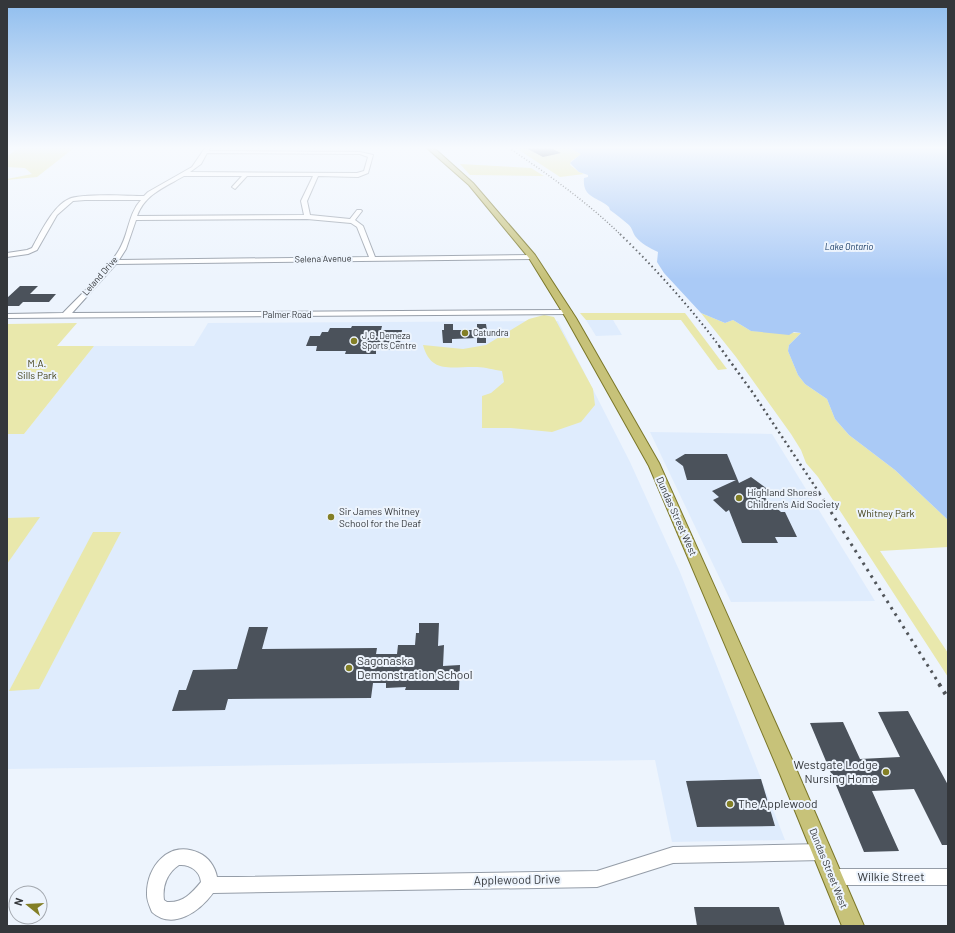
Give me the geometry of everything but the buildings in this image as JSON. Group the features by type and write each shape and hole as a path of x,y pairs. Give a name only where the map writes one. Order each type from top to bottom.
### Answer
{"main road":[{"name":"Dundas Street West","path":"477,192 532,257 568,312 655,466 823,852 853,926"}],"street":[{"name":"Leland Drive","path":"65,316 114,262 123,249 138,206 153,192"},
{"path":"307,217 304,201 309,192"},
{"path":"7,255 28,252 35,249 48,224 60,209 71,200 85,198 146,198"},
{"path":"352,221 360,211"},
{"path":"133,218 307,217 352,221 360,226 373,259"},
{"name":"Selena Avenue","path":"114,262 532,257"},
{"name":"Palmer Road","path":"7,316 568,312"},
{"name":"Applewood Drive","path":"209,885 597,879 673,855 823,852"},
{"name":"Wilkie Street","path":"833,877 948,877"}],"shaded area":[{"path":"586,320 613,320 622,335 596,336"},
{"name":"Sir James Whitney School for the Deaf","path":"558,321 630,462 680,572 785,840 672,842 655,760 7,769 7,434 24,434 94,346 194,346 208,323"},
{"path":"650,432 772,434 875,601 731,602"}],"green space":[{"path":"580,313 685,313 727,369 718,370 681,320 586,320"},
{"name":"Whitney Park","path":"701,313 725,323 733,320 751,331 801,333 789,345 788,351 798,375 805,384 827,399 835,419 849,435 895,470 948,520 948,547 880,551 948,653 948,677 818,477 806,463 801,450 791,434 736,357"},
{"path":"544,315 554,317 593,389 595,405 581,422 552,432 511,428 482,428 482,396 491,393 504,382 502,371 480,367 451,368 437,365 431,361 423,345 463,349 486,345 529,319"},
{"name":"M.A. Sills Park","path":"77,323 57,346 94,346 24,434 7,434 7,324"},
{"path":"40,517 7,564 7,518"},
{"path":"93,532 121,532 39,689 9,691"}],"water":[{"name":"Lake Ontario","path":"587,192 948,192 948,520 895,470 849,435 835,419 827,399 805,384 798,375 788,351 789,345 801,333 794,332 789,335 751,331 733,320 725,323 701,313 664,273 657,262 658,252 640,241 635,236 629,225 610,210 609,207"}],"railway":[{"path":"570,192 595,211 621,235"},
{"path":"621,235 647,261 697,317 720,347"},
{"path":"719,346 753,393 820,494"},
{"path":"819,493 940,685"},
{"path":"939,684 948,698"}],"place":[{"name":"Catundra","path":"465,333"},
{"name":"J.G. Demeza Sports Centre","path":"354,341"},
{"name":"Highland Shores Children's Aid Society","path":"739,498"},
{"name":"Sir James Whitney School for the Deaf","path":"331,517"},
{"name":"Sagonaska Demonstration School","path":"349,668"},
{"name":"Westgate Lodge Nursing Home","path":"886,772"},
{"name":"The Applewood","path":"730,804"}]}
